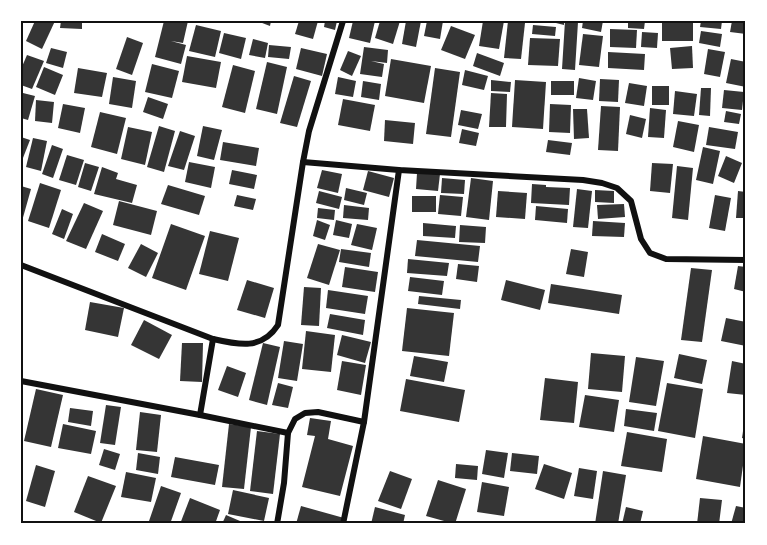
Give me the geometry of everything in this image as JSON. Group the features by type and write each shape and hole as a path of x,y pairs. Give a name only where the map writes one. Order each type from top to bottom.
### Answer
{"street":[{"path":"21,265 213,339 254,344 270,337 278,325 309,131 343,21"},
{"path":"303,162 602,183 616,188 631,201 641,239 650,253 666,259 746,260"},
{"path":"343,524 364,422 399,170"},
{"path":"200,414 213,339"},
{"path":"21,381 200,414 288,433"},
{"path":"277,524 284,483 288,433 295,419 305,413 318,412 364,422"}],"building":[{"path":"35,21 55,21 42,49 26,41"},
{"path":"61,21 82,21 82,29 60,28"},
{"path":"164,21 188,21 183,43 171,41 186,45 181,64 155,57"},
{"path":"257,21 271,21 270,26"},
{"path":"299,21 318,21 313,39 295,34"},
{"path":"325,21 337,21 335,30 324,27"},
{"path":"353,21 375,21 370,43 349,38"},
{"path":"380,21 400,21 393,44 375,38"},
{"path":"406,21 421,21 416,47 402,44"},
{"path":"427,21 443,21 440,39 424,36"},
{"path":"483,21 504,21 499,49 479,46"},
{"path":"508,21 525,23 521,59 504,58"},
{"path":"548,21 564,21 564,25"},
{"path":"565,21 578,22 575,70 562,69"},
{"path":"583,21 603,21 601,32 582,28"},
{"path":"628,21 645,21 644,29 628,28"},
{"path":"662,21 693,21 693,41 662,41"},
{"path":"701,21 722,21 721,29 700,27"},
{"path":"732,21 746,21 746,34 730,32"},
{"path":"196,25 221,31 215,57 189,51"},
{"path":"533,25 556,27 555,36 532,34"},
{"path":"451,26 475,35 465,59 441,50"},
{"path":"610,29 637,30 636,48 610,47"},
{"path":"701,31 722,34 720,47 699,43"},
{"path":"642,32 658,33 657,48 641,47"},
{"path":"224,33 246,38 241,59 219,53"},
{"path":"583,34 603,36 599,67 579,65"},
{"path":"127,37 143,43 132,75 116,69"},
{"path":"530,38 560,39 558,66 528,65"},
{"path":"253,39 268,43 265,58 249,55"},
{"path":"269,45 291,47 289,59 268,57"},
{"path":"692,46 693,68 672,69 670,48"},
{"path":"364,47 388,50 387,63 371,61 384,64 382,77 360,74"},
{"path":"51,48 67,52 63,68 46,63"},
{"path":"301,48 327,54 322,76 296,69"},
{"path":"708,49 725,52 720,77 704,74"},
{"path":"348,51 361,56 352,76 340,70"},
{"path":"608,52 645,54 644,70 608,68"},
{"path":"477,53 504,63 500,76 473,66"},
{"path":"27,55 44,61 32,89 21,85 21,69"},
{"path":"187,56 221,62 216,88 182,82"},
{"path":"391,59 431,66 424,103 385,96"},
{"path":"731,59 746,62 746,87 726,83"},
{"path":"267,62 287,67 277,114 256,109"},
{"path":"152,64 179,71 172,98 145,92"},
{"path":"233,65 255,71 245,113 222,107"},
{"path":"44,67 63,75 55,95 36,87"},
{"path":"78,68 107,73 102,97 74,93"},
{"path":"435,68 460,72 451,137 426,134"},
{"path":"465,70 488,76 484,90 462,85"},
{"path":"294,76 311,81 297,127 280,123"},
{"path":"113,77 136,81 132,108 109,104"},
{"path":"338,77 356,81 353,97 335,94"},
{"path":"579,78 596,81 593,100 576,98"},
{"path":"600,79 619,80 618,102 599,101"},
{"path":"491,80 511,82 510,92 491,91"},
{"path":"515,80 546,82 543,129 512,127"},
{"path":"363,81 381,84 379,100 361,97"},
{"path":"551,81 574,81 574,95 551,95"},
{"path":"629,83 647,86 644,106 625,103"},
{"path":"652,86 669,86 669,105 652,105"},
{"path":"701,88 711,88 710,116 699,115"},
{"path":"724,90 744,92 742,110 722,108"},
{"path":"675,91 697,94 694,116 673,114"},
{"path":"23,93 35,96 28,120 21,118"},
{"path":"491,93 507,94 506,127 489,127"},
{"path":"148,97 168,104 163,119 143,112"},
{"path":"343,99 375,105 370,131 338,125"},
{"path":"36,100 54,102 52,123 35,121"},
{"path":"63,104 85,108 80,133 58,128"},
{"path":"550,104 571,105 570,133 549,132"},
{"path":"601,106 620,107 618,151 598,150"},
{"path":"650,108 666,110 664,138 648,137"},
{"path":"573,109 587,109 589,138 574,139"},
{"path":"461,110 482,114 478,129 458,125"},
{"path":"726,111 741,114 739,124 724,122"},
{"path":"100,112 126,118 117,154 91,147"},
{"path":"630,115 646,119 642,138 626,134"},
{"path":"385,120 415,123 413,144 384,141"},
{"path":"678,121 699,125 694,152 673,147"},
{"path":"159,126 175,131 164,172 147,167"},
{"path":"203,126 222,130 214,160 197,156"},
{"path":"128,127 152,132 145,165 121,159"},
{"path":"709,127 738,132 735,149 706,145"},
{"path":"462,129 479,133 476,146 459,143"},
{"path":"180,131 195,136 184,170 168,166"},
{"path":"21,137 30,140 21,163"},
{"path":"33,138 47,141 41,171 26,167"},
{"path":"548,140 572,143 570,155 546,152"},
{"path":"223,142 259,148 256,166 220,160"},
{"path":"52,145 63,149 53,178 42,174"},
{"path":"703,147 720,151 713,184 696,180"},
{"path":"67,155 84,160 76,185 59,180"},
{"path":"726,156 742,163 734,183 718,176"},
{"path":"189,162 215,167 211,188 185,182"},
{"path":"85,163 99,167 91,191 78,187"},
{"path":"652,163 673,164 670,193 650,191"},
{"path":"677,166 693,168 688,220 672,218"},
{"path":"102,167 118,173 116,179 137,185 132,203 94,194"},
{"path":"232,170 257,175 254,189 229,184"},
{"path":"322,170 342,174 338,193 317,188"},
{"path":"368,171 394,178 389,197 363,190"},
{"path":"417,173 440,174 438,191 416,189"},
{"path":"442,178 465,180 464,194 441,193"},
{"path":"471,178 493,181 489,220 466,217"},
{"path":"40,183 61,190 49,228 28,221"},
{"path":"532,184 570,188 569,205 531,203"},
{"path":"168,185 205,196 199,215 161,204"},
{"path":"21,186 31,189 22,221 21,221"},
{"path":"346,188 367,193 364,205 344,200"},
{"path":"577,189 592,191 588,228 573,227"},
{"path":"595,190 614,191 614,203 595,202"},
{"path":"319,191 342,197 339,209 316,203"},
{"path":"498,191 527,193 525,219 496,217"},
{"path":"738,191 746,192 746,218 736,218"},
{"path":"237,195 256,199 253,210 234,206"},
{"path":"440,195 463,197 461,216 438,214"},
{"path":"715,195 731,198 725,231 709,228"},
{"path":"412,196 436,196 436,212 412,212"},
{"path":"119,201 157,211 151,235 113,225"},
{"path":"84,203 103,211 86,249 66,241"},
{"path":"624,204 625,217 598,219 597,205"},
{"path":"344,205 369,208 368,220 343,218"},
{"path":"536,206 568,209 567,223 535,220"},
{"path":"318,208 335,210 334,220 317,218"},
{"path":"62,209 73,214 64,239 52,234"},
{"path":"317,220 330,225 325,240 313,236"},
{"path":"336,220 352,224 349,238 333,235"},
{"path":"593,221 625,223 624,237 592,236"},
{"path":"423,223 456,226 455,238 423,236"},
{"path":"171,224 205,236 186,290 152,278"},
{"path":"357,224 377,228 372,250 351,245"},
{"path":"460,225 486,227 485,243 459,242"},
{"path":"210,231 239,238 228,281 199,274"},
{"path":"102,234 125,244 118,261 95,252"},
{"path":"417,240 480,246 478,262 415,256"},
{"path":"141,244 158,253 146,277 128,268"},
{"path":"318,244 340,250 329,285 307,278"},
{"path":"341,249 371,253 369,267 339,262"},
{"path":"571,249 588,252 584,277 566,274"},
{"path":"408,259 449,263 447,276 407,273"},
{"path":"458,264 479,266 477,282 456,279"},
{"path":"738,266 746,267 746,292 734,289"},
{"path":"345,267 378,272 375,292 342,287"},
{"path":"691,268 712,270 702,342 681,340"},
{"path":"410,277 444,281 442,295 408,291"},
{"path":"247,280 274,288 265,318 237,310"},
{"path":"506,280 545,290 540,310 501,300"},
{"path":"551,284 622,295 619,314 548,303"},
{"path":"304,287 321,288 319,326 301,325"},
{"path":"328,290 368,296 365,314 326,308"},
{"path":"419,296 461,300 460,309 418,304"},
{"path":"90,302 124,308 118,337 85,330"},
{"path":"407,308 454,313 449,356 402,351"},
{"path":"330,314 365,320 363,335 327,328"},
{"path":"726,318 746,322 746,346 721,341"},
{"path":"144,320 172,335 159,359 131,345"},
{"path":"306,331 335,335 331,372 302,369"},
{"path":"342,335 371,342 365,363 337,355"},
{"path":"284,341 303,344 297,381 278,378"},
{"path":"182,343 203,343 202,382 180,381"},
{"path":"263,343 280,347 267,405 249,400"},
{"path":"591,353 625,356 622,392 588,389"},
{"path":"679,354 707,360 702,384 674,378"},
{"path":"414,356 448,362 444,382 410,376"},
{"path":"636,357 664,361 656,406 629,402"},
{"path":"342,361 366,365 361,395 337,390"},
{"path":"732,361 746,364 746,395 727,393"},
{"path":"227,366 246,373 238,397 218,390"},
{"path":"545,378 578,382 574,423 540,420"},
{"path":"406,379 465,390 459,422 400,411"},
{"path":"278,383 293,387 288,408 272,405"},
{"path":"667,383 703,389 695,438 658,431"},
{"path":"36,389 63,395 51,447 24,441"},
{"path":"585,395 619,400 614,432 579,427"},
{"path":"106,405 121,407 115,445 100,443"},
{"path":"70,408 93,411 91,426 68,422"},
{"path":"626,409 657,413 654,431 624,426"},
{"path":"140,412 161,415 157,452 136,450"},
{"path":"310,418 331,421 328,439 353,446 340,496 302,487 315,436 307,435"},
{"path":"746,418 746,439 742,438"},
{"path":"63,424 96,431 91,454 58,448"},
{"path":"229,424 251,427 244,489 222,487"},
{"path":"257,431 280,434 273,494 250,491"},
{"path":"627,432 667,439 662,472 621,466"},
{"path":"703,436 746,444 740,487 696,479"},
{"path":"104,449 120,454 115,470 99,465"},
{"path":"486,450 508,453 504,478 482,474"},
{"path":"138,453 160,457 158,474 136,470"},
{"path":"512,453 539,456 537,474 510,471"},
{"path":"175,457 219,465 215,485 171,477"},
{"path":"456,464 478,466 477,480 455,478"},
{"path":"544,464 572,473 564,499 535,489"},
{"path":"36,465 55,471 45,507 26,501"},
{"path":"579,468 597,471 593,499 574,496"},
{"path":"390,471 412,479 401,509 378,501"},
{"path":"603,471 626,475 618,524 595,524"},
{"path":"126,472 156,478 151,502 121,497"},
{"path":"88,476 116,486 101,523 74,512"},
{"path":"438,480 466,489 455,524 426,516"},
{"path":"482,482 509,487 504,516 477,512"},
{"path":"161,486 181,493 170,524 148,524"},
{"path":"233,490 269,498 264,521 228,514"},
{"path":"190,498 220,510 215,524 180,524"},
{"path":"700,498 722,500 719,524 697,524"},
{"path":"301,506 344,518 342,524 296,524"},
{"path":"736,506 746,508 746,524 731,524"},
{"path":"375,507 405,515 403,524 371,524"},
{"path":"626,507 643,511 640,524 622,524"},
{"path":"226,515 247,524 222,524"}]}
